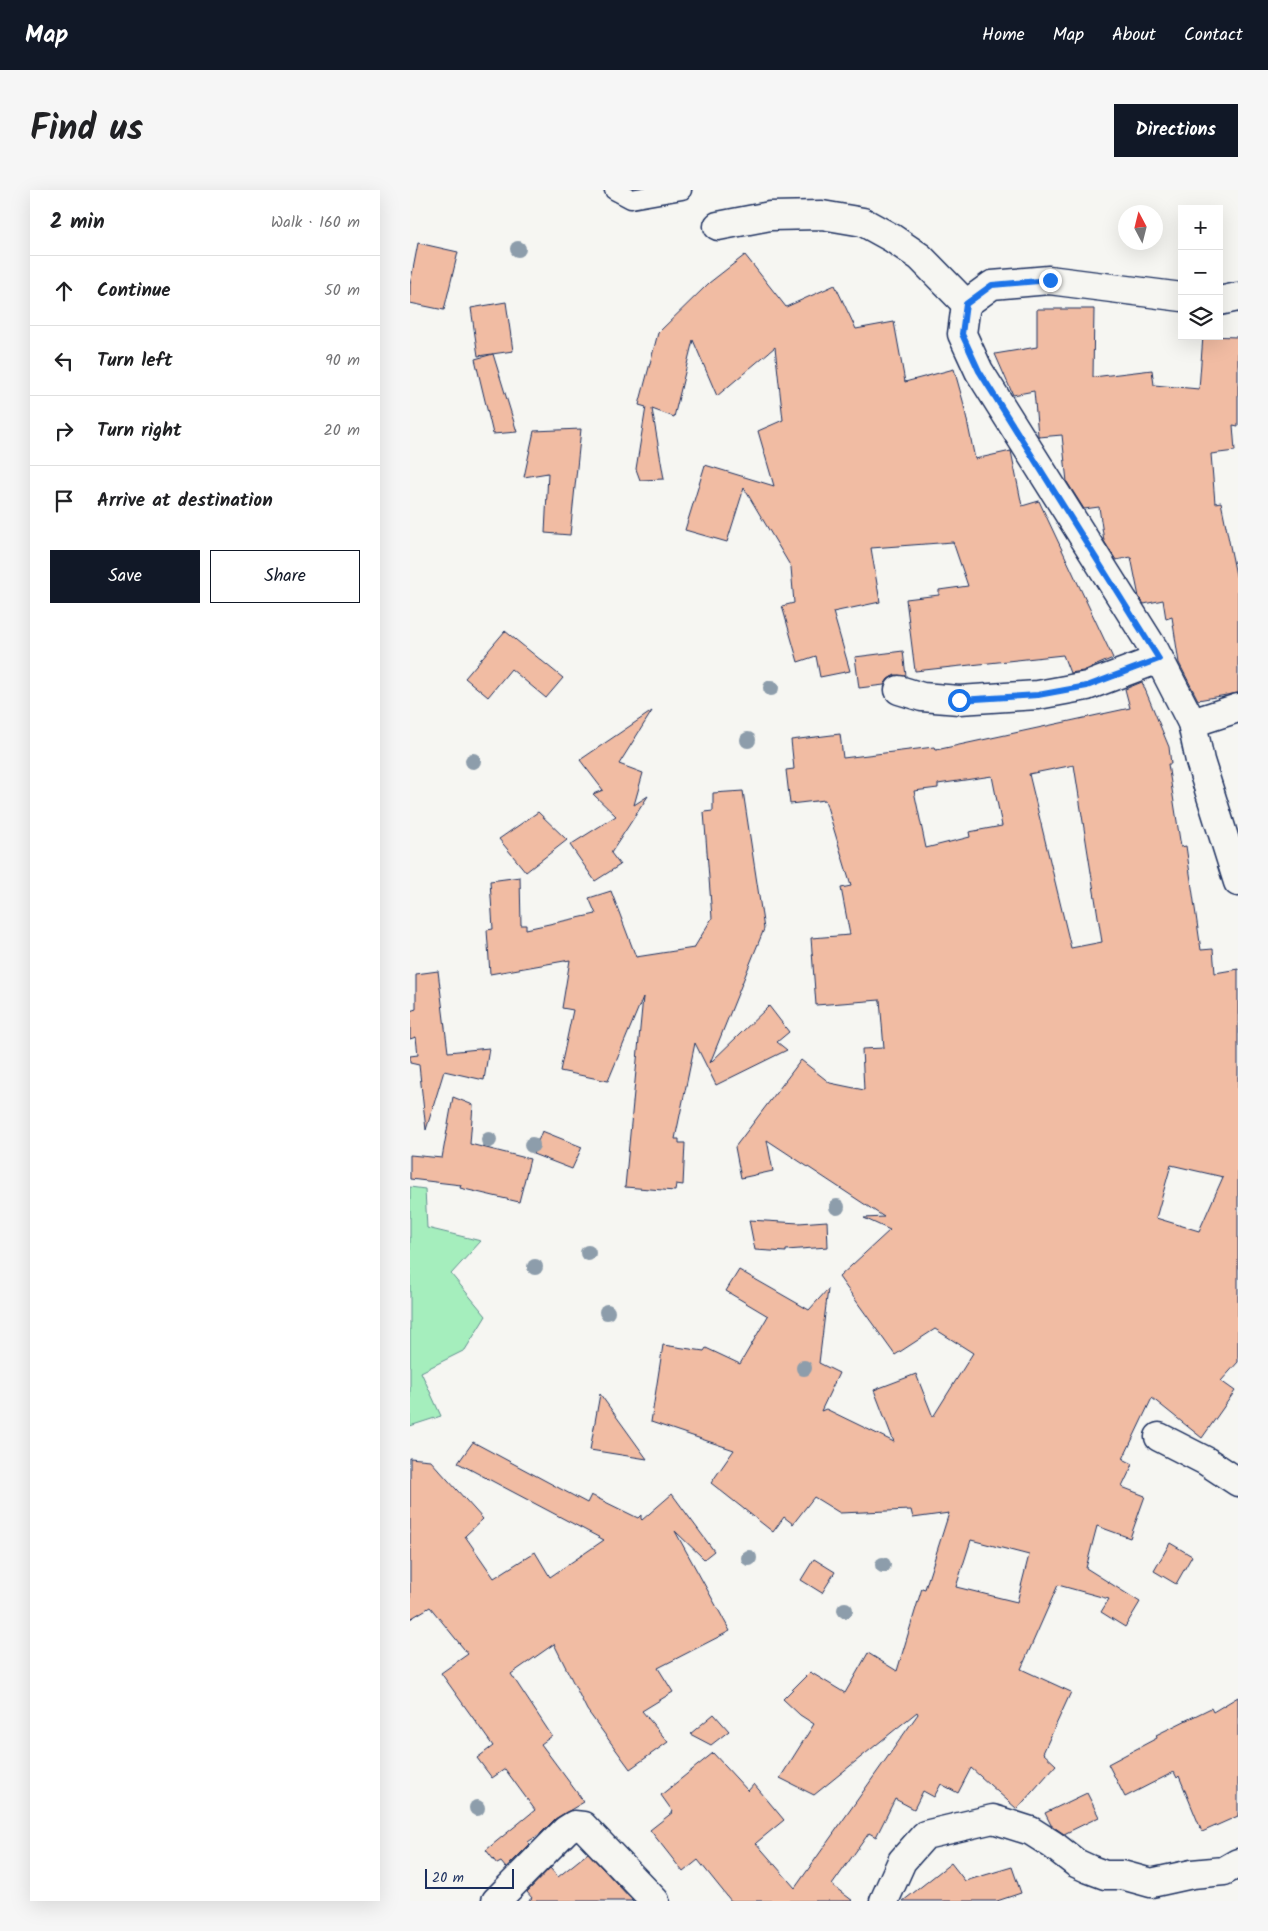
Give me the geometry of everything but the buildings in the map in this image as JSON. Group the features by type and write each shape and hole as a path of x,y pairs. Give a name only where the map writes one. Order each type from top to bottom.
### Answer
{"street":[{"path":"718,226 770,216 822,215 863,222 892,238 920,257 966,304"},
{"path":"1178,297 1050,280 992,285 966,304 962,334 979,371 1159,659 1192,723 1200,761 1231,839 1238,882"},
{"path":"1223,300 1238,297"},
{"path":"899,690 922,697 959,700 1038,695 1087,686 1159,659"},
{"path":"1192,723 1238,708"},
{"path":"1159,1437 1206,1461 1238,1482"},
{"path":"884,1901 902,1860 925,1835 993,1819 1031,1832 1053,1845 1076,1863 1105,1875 1122,1874 1150,1883 1192,1874 1224,1871 1238,1863"},
{"path":"496,1901 566,1830 574,1825 582,1826 655,1901"}],"lane":[{"path":"614,190 630,199 682,190"}],"green space":[{"path":"410,1187 425,1189 427,1228 481,1241 451,1274 486,1316 465,1350 421,1372 441,1416 410,1426"}],"route":[{"path":"959,700 1038,695 1087,686 1159,659 979,371 962,334 966,304 992,285 1050,280"}]}
